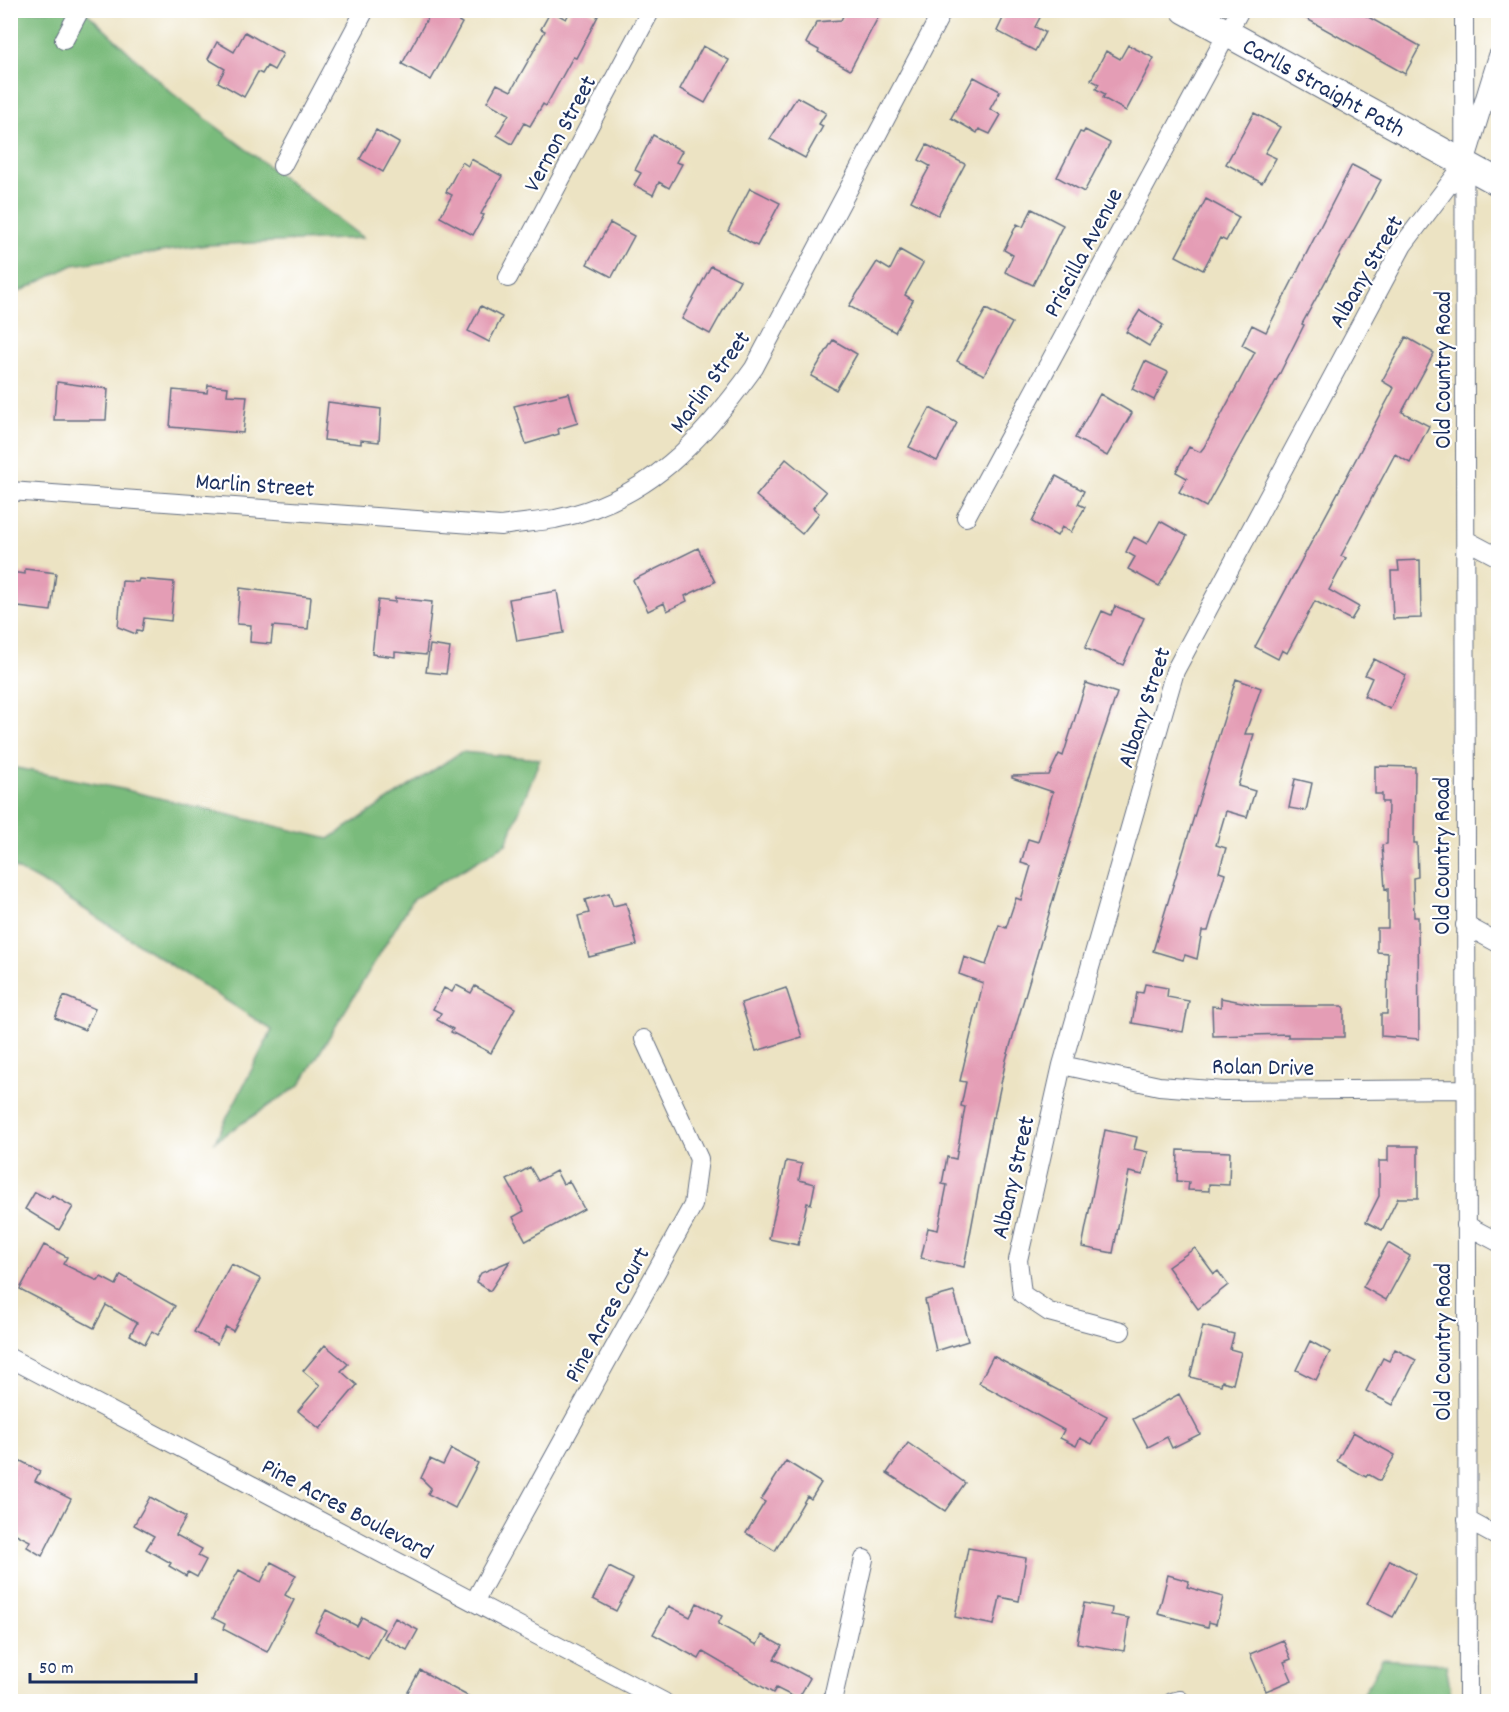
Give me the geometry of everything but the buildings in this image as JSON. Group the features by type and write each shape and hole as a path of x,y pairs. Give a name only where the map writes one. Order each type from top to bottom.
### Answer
{"street":[{"path":"64,40 80,10"},
{"path":"282,166 365,10"},
{"name":"Vernon Street","path":"508,278 651,10"},
{"name":"Marlin Street","path":"10,491 501,525 557,519 605,503 651,479 684,455 718,417 754,368 943,10"},
{"name":"Carlls Straight Path","path":"1185,10 1234,22 1498,182"},
{"name":"Old Country Road","path":"1464,10 1468,1701"},
{"name":"Priscilla Avenue","path":"966,517 1234,22"},
{"name":"Albany Street","path":"1121,1331 1049,1312 1022,1294 1018,1260 1062,1065 1175,671 1403,245 1465,163 1498,56"},
{"path":"1466,540 1498,557"},
{"path":"1465,925 1498,943"},
{"name":"Pine Acres Court","path":"474,1602 693,1205 699,1159 644,1039"},
{"name":"Rolan Drive","path":"1062,1065 1159,1086 1224,1091 1466,1089"},
{"path":"1466,1225 1498,1242"},
{"name":"Pine Acres Boulevard","path":"10,1358 664,1701"},
{"path":"1467,1520 1498,1537"},
{"path":"832,1701 864,1559"}],"green space":[{"path":"84,10 172,93 363,238 207,245 73,265 11,296 11,11"},
{"path":"461,752 540,759 506,844 413,899 300,1085 215,1141 272,1030 50,887 11,866 11,767 122,789 329,839"},
{"path":"1382,1659 1446,1664 1452,1701 1360,1701"}]}
